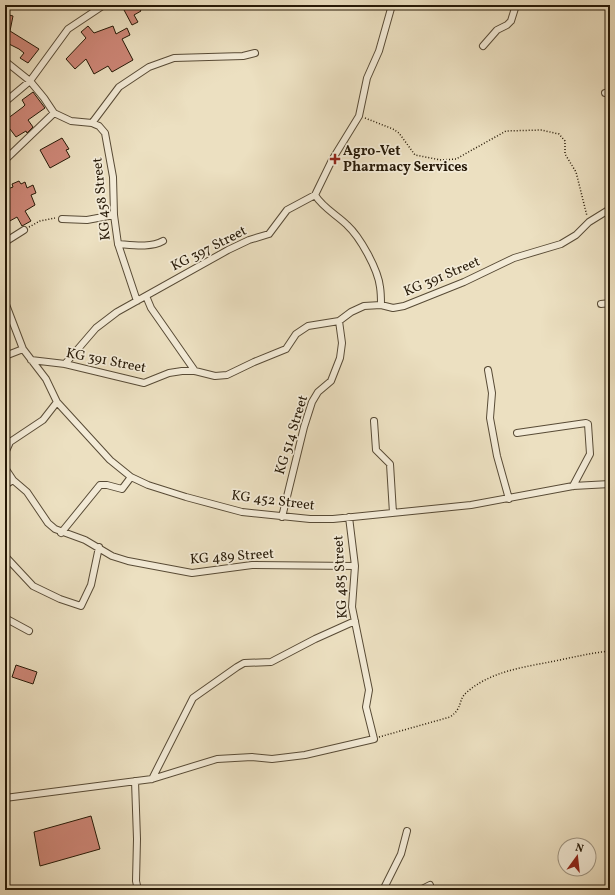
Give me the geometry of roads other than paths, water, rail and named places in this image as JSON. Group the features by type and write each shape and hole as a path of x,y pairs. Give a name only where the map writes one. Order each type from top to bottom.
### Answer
{"street":[{"path":"5,102 30,81 68,29 104,5"},
{"path":"381,305 380,286 377,275 360,240 349,226 323,205 315,196 332,160 359,116 367,78 379,51 392,5"},
{"path":"483,46 493,33 511,21 516,5"},
{"path":"5,61 30,81 54,113 71,121 92,123 119,87 149,67 174,58 243,56 255,53"},
{"path":"5,160 54,113"},
{"name":"KG 458 Street","path":"92,123 99,126 105,133 113,177 114,215 118,244 137,301"},
{"name":"KG 397 Street","path":"66,364 96,328 117,312 228,250 249,240 269,234 287,210 315,196"},
{"name":"KG 391 Street","path":"30,360 66,364 144,383 169,373 195,371 214,376 227,375 286,349 296,334 308,326 339,320 364,306 381,305 392,308 404,306 464,282 514,258 561,244 576,235 589,222 610,209"},
{"path":"62,219 87,220 114,215"},
{"path":"5,242 24,230"},
{"path":"118,244 159,244 163,241"},
{"path":"146,296 152,308 195,371"},
{"name":"KG 452 Street","path":"5,302 23,349 46,379 58,402 110,460 132,477 163,490 242,512 310,519 349,518 471,505 573,486 610,484"},
{"path":"601,304 610,303"},
{"name":"KG 514 Street","path":"282,516 304,427 312,402 318,392 331,381 340,358 342,343 339,320"},
{"path":"5,356 23,349"},
{"path":"488,370 492,393 490,418 497,456 509,499"},
{"path":"5,453 10,442 43,420 58,402"},
{"path":"374,421 376,450 390,464 393,513"},
{"path":"517,433 586,422 588,424 590,454 573,486"},
{"name":"KG 489 Street","path":"5,468 13,480 27,492 48,523 61,532 85,540 112,556 128,561 184,572 221,570 252,565 355,566"},
{"path":"61,532 100,486 107,485 122,489 132,477"},
{"path":"5,485 13,480"},
{"name":"KG 485 Street","path":"152,779 217,759 252,756 272,759 305,755 374,739 366,707 369,690 352,608 355,566 349,518"},
{"path":"5,556 33,586 60,599 81,606 91,585 99,547"},
{"path":"5,618 29,631"},
{"path":"5,798 152,779 196,694 237,666 271,662 314,639 355,621"},
{"path":"134,781 137,839 136,881 138,890"},
{"path":"383,890 401,854 407,831"},
{"path":"420,890 430,885"}],"place":[{"name":"Agro-Vet Pharmacy Services","path":"335,159"}]}
